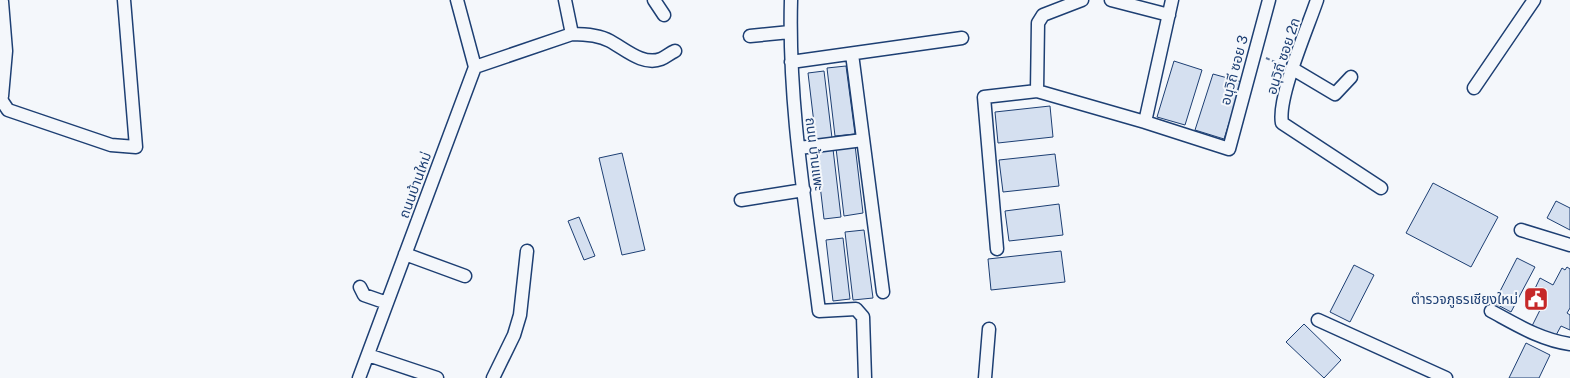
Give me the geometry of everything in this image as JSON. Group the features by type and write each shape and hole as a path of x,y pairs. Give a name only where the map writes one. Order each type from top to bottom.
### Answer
{"main road":[{"path":"0,2 4,51 0,97"}],"street":[{"path":"0,97 8,110 111,145 136,147 124,0"},
{"path":"457,0 475,67 572,34 589,34 609,40 640,59 661,59 675,51"},
{"path":"565,0 572,34"},
{"path":"654,0 664,15"},
{"name":"ถนน บ้านแพะ","path":"791,0 790,32 793,103 820,311 856,309 863,317 865,378"},
{"path":"1037,91 1038,23 1043,15 1082,0"},
{"path":"1111,0 1169,15"},
{"path":"998,249 984,97 1037,91 1145,122 1172,0"},
{"name":"อนุวิถี ซอย 3","path":"1145,122 1228,149 1269,0"},
{"name":"อนุวิถี ซอย 2ก","path":"1317,0 1293,69 1281,114 1282,123 1381,188"},
{"path":"1474,88 1534,0"},
{"path":"750,36 790,32"},
{"path":"791,62 962,38"},
{"path":"852,54 883,292"},
{"name":"ถนนบ้านใหม่","path":"359,378 475,67"},
{"path":"1293,69 1335,94 1351,77"},
{"path":"799,148 863,140"},
{"path":"741,200 804,190"},
{"path":"1521,230 1570,245"},
{"path":"493,378 514,335 518,320 527,251"},
{"path":"405,254 464,276"},
{"path":"360,287 364,295 387,303"},
{"path":"1491,311 1532,333 1559,343 1570,344"},
{"path":"1318,320 1446,378"},
{"path":"985,378 989,329"},
{"path":"368,355 437,378"}],"path":[{"path":"1254,53 1293,69"}],"building":[{"path":"1174,61 1202,70 1185,125 1157,117"},
{"path":"846,66 855,134 835,136 827,68"},
{"path":"824,71 832,138 816,140 808,73"},
{"path":"1213,74 1242,82 1224,139 1195,130"},
{"path":"1050,106 1053,137 998,143 995,112"},
{"path":"855,145 863,213 844,216 836,148"},
{"path":"833,149 841,217 824,219 816,151"},
{"path":"622,153 645,250 622,255 599,158"},
{"path":"1055,154 1059,186 1003,192 999,160"},
{"path":"1433,183 1498,217 1471,267 1406,233"},
{"path":"1556,201 1570,208 1570,230 1547,218"},
{"path":"1059,204 1063,235 1009,241 1005,211"},
{"path":"579,217 595,256 584,260 568,221"},
{"path":"864,230 873,298 853,300 845,232"},
{"path":"843,238 850,299 833,301 826,240"},
{"path":"1061,251 1065,282 991,290 988,259"},
{"path":"1517,258 1535,267 1511,312 1494,303"},
{"path":"1354,265 1374,275 1350,322 1330,312"},
{"path":"1567,267 1570,269 1570,308 1567,313 1570,315 1570,330 1561,326 1554,339 1531,328 1542,306 1530,299 1540,278 1553,285 1562,268 1565,270"},
{"path":"1304,324 1341,360 1324,378 1286,342"},
{"path":"1526,343 1550,355 1539,378 1509,378"}],"place":[{"name":"ตำรวจภูธรเชียงใหม่","path":"1536,299"}]}
